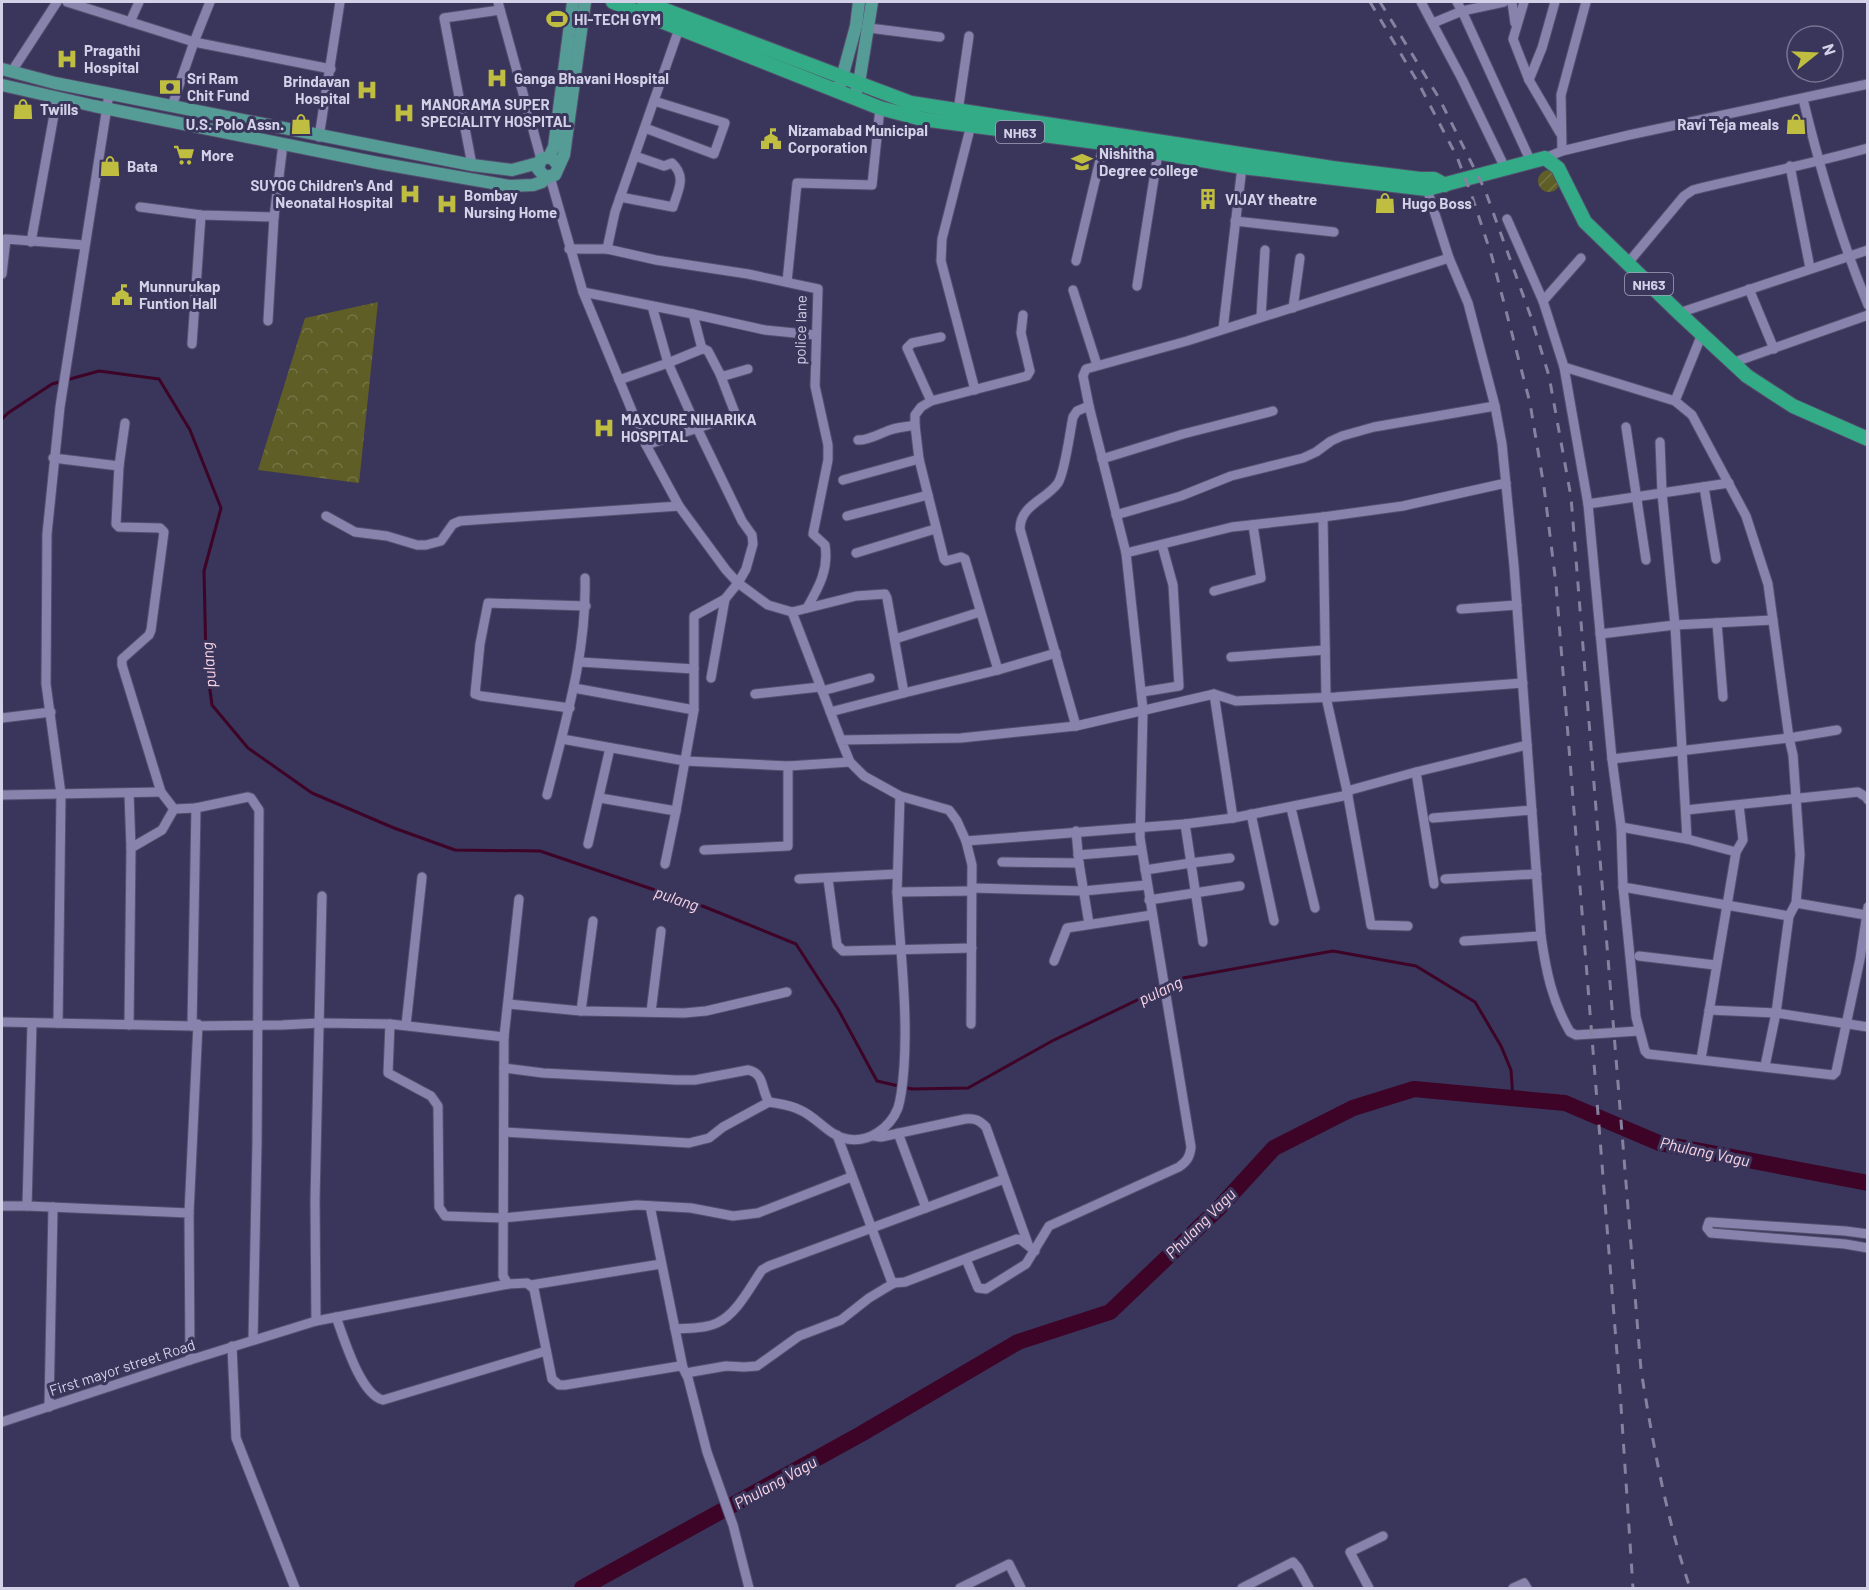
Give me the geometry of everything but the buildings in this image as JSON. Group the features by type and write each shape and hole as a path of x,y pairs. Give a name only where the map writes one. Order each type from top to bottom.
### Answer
{"highway":[{"name":"NH63","path":"613,2 837,92 880,108 922,118 1104,143 1242,167 1427,189 1538,160 1558,168 1585,222 1678,314 1747,376 1793,406 1868,439"},
{"name":"NH63","path":"644,2 911,103 1332,168 1434,179 1445,185"}],"main road":[{"path":"549,177 540,174 538,169 547,161 554,147 573,2"},
{"path":"7,70 55,83 319,137 472,165 512,170 564,155 585,2"},
{"path":"837,92 860,2"},
{"path":"854,97 859,83 872,2"},
{"path":"2,86 105,109 378,163 510,186 533,185 542,182 558,170 547,161"}],"street":[{"path":"7,70 57,2"},
{"path":"67,2 194,42 331,69"},
{"path":"130,22 139,2"},
{"path":"172,106 210,2"},
{"path":"319,137 340,2"},
{"path":"1421,2 1504,168"},
{"path":"1457,2 1538,160 1562,151 1652,130 1868,84"},
{"path":"1433,23 1477,4 1504,2"},
{"path":"1512,2 1516,28"},
{"path":"1524,2 1513,39 1529,80 1560,134"},
{"path":"1529,80 1542,48 1556,2"},
{"path":"1562,151 1561,95 1586,2"},
{"path":"472,165 444,18 499,6 547,161"},
{"path":"869,28 940,37"},
{"path":"607,249 620,197 679,29"},
{"path":"958,111 969,36"},
{"path":"58,1023 61,794 46,684 47,545 53,458 109,94"},
{"path":"31,242 57,98"},
{"path":"1803,99 1818,162 1847,256 1868,305"},
{"path":"645,128 714,154 725,123 654,101"},
{"path":"787,282 797,183 872,185 880,108"},
{"path":"971,124 942,239 941,261 975,390"},
{"path":"1076,261 1104,143"},
{"path":"268,321 274,217 283,144"},
{"path":"1628,263 1684,196 1694,190 1790,166 1818,162 1868,148"},
{"path":"1137,286 1158,153"},
{"path":"620,197 673,207 682,178 679,169 672,163 664,166 635,156"},
{"path":"1790,166 1810,268"},
{"path":"1223,329 1242,167"},
{"path":"549,177 583,292 646,445 679,506 726,570 738,583 768,605 792,612 856,596 885,594 904,693"},
{"path":"1427,189 1449,258 1468,303 1495,406 1502,444 1517,605 1541,936 1546,973 1552,996 1570,1032 1576,1035 1639,1031"},
{"path":"140,207 201,215 274,217"},
{"path":"192,344 201,215"},
{"path":"1507,219 1543,301 1564,367 1588,504 1612,759 1621,827 1623,887 1636,1017 1643,1048 1648,1053 1835,1074 1846,1023 1864,960 1867,911 1796,903"},
{"path":"1235,221 1334,232"},
{"path":"2,274 4,239 84,245"},
{"name":"police lane","path":"569,249 607,249 818,289 815,386 828,445 828,460 813,534 825,545 827,564 816,593 807,608"},
{"path":"1261,317 1265,250"},
{"path":"1678,314 1868,250"},
{"path":"1293,308 1300,258"},
{"path":"966,1258 978,1288 986,1289 1026,1264 1032,1248 1049,1226 1179,1167 1191,1155 1139,826 1143,710 1126,553 1089,406 1084,372 1097,365 1293,308 1449,258"},
{"path":"1543,301 1581,258"},
{"path":"1749,289 1774,348"},
{"path":"1073,290 1097,365"},
{"path":"583,292 765,330 816,335"},
{"path":"652,306 668,363 742,521 752,535 753,544 746,569 725,599 694,616 694,710 665,864"},
{"path":"646,445 731,417 735,412 720,374 708,351 702,348 693,314"},
{"path":"998,670 964,559 961,557 945,560 935,529 919,459 915,415 930,401 1029,374 1021,333 1023,315"},
{"path":"1732,363 1868,315"},
{"path":"1675,400 1702,334"},
{"path":"930,401 907,348 912,343 940,337"},
{"path":"619,380 702,348"},
{"path":"1564,367 1675,400 1692,415 1746,516 1768,584 1793,755 1800,855 1796,903 1789,916 1776,1013 1765,1066"},
{"path":"720,374 727,376 748,369"},
{"path":"1076,726 1020,524 1024,513 1059,482 1073,417 1077,411 1089,406"},
{"path":"1116,515 1181,496 1230,476 1303,458 1316,453 1331,441 1342,436 1374,427 1495,406"},
{"path":"1102,459 1184,434 1273,411"},
{"path":"125,423 119,466 116,524 119,527 160,528 164,532 151,630 149,635 123,659 122,664 161,792 174,809"},
{"path":"858,440 864,441 894,429 915,426"},
{"path":"1626,427 1646,560"},
{"path":"1660,442 1662,493 1675,626 1687,839"},
{"path":"53,458 119,466"},
{"path":"843,480 919,459"},
{"path":"1126,553 1232,527 1403,506 1506,483"},
{"path":"1588,504 1730,483"},
{"path":"1704,487 1716,559"},
{"path":"847,516 928,495"},
{"path":"326,516 355,532 387,536 417,545 426,545 441,541 453,524 460,521 679,506"},
{"path":"1323,517 1326,697 1348,793 1371,925 1408,926"},
{"path":"1214,591 1261,578 1253,525"},
{"path":"856,553 935,529"},
{"path":"1142,692 1179,686 1173,585 1162,545"},
{"path":"547,795 580,662 586,606 585,579"},
{"path":"711,678 725,599"},
{"path":"570,708 475,694 480,644 488,603 586,606"},
{"path":"1461,609 1517,605"},
{"path":"792,612 849,762 864,776 900,796 949,810 966,841 972,865 971,1024"},
{"path":"895,639 980,612"},
{"path":"1600,634 1675,626 1773,620"},
{"path":"1717,623 1723,697"},
{"path":"1231,657 1325,650"},
{"path":"830,712 1056,653"},
{"path":"580,662 694,669"},
{"path":"755,694 821,689 870,678"},
{"path":"841,740 961,738 1076,726 1215,694 1236,701 1523,683"},
{"path":"574,688 694,710"},
{"path":"1215,694 1233,818"},
{"path":"2,718 51,712"},
{"path":"1612,759 1837,730"},
{"path":"562,739 685,761 788,766 849,762"},
{"path":"966,841 1185,824 1291,808 1416,772 1527,744"},
{"path":"588,844 610,748"},
{"path":"704,850 788,846 788,766"},
{"path":"1416,772 1434,884"},
{"path":"2,795 161,792"},
{"path":"1686,810 1858,792 1868,800"},
{"path":"129,793 131,848 129,1025"},
{"path":"174,809 196,808 248,796 258,810 259,1025 253,1340"},
{"path":"872,1136 890,1123 897,1109 903,1080 906,1038 897,892 900,796"},
{"path":"600,798 676,811"},
{"path":"1701,1059 1736,852 1743,840 1739,805"},
{"path":"190,1360 189,1212 195,1025 196,808"},
{"path":"1291,808 1315,908"},
{"path":"131,848 162,830 174,809"},
{"path":"1432,818 1532,810"},
{"path":"1251,814 1274,921"},
{"path":"1185,824 1203,942"},
{"path":"1621,827 1687,839 1736,852"},
{"path":"1077,831 1078,859 1089,924"},
{"path":"1002,862 1078,859 1142,850"},
{"path":"1145,870 1230,858"},
{"path":"799,879 897,874"},
{"path":"1445,879 1537,874"},
{"path":"406,1025 422,877"},
{"path":"828,879 837,945 843,951 972,948"},
{"path":"897,892 972,889 1083,891 1147,885"},
{"path":"1149,900 1240,886"},
{"path":"1623,887 1789,916"},
{"path":"316,1321 315,1200 322,896"},
{"path":"508,1284 503,1276 504,1037 519,899"},
{"path":"1054,961 1067,928 1152,915"},
{"path":"580,1011 593,921"},
{"path":"651,1012 662,931"},
{"path":"1464,941 1541,936"},
{"path":"1640,956 1716,965"},
{"path":"508,1004 580,1011 706,1011 788,992"},
{"path":"1709,1010 1776,1013 1868,1027"},
{"path":"2,1022 129,1025 390,1024 504,1037"},
{"path":"27,1206 32,1023"},
{"path":"390,1024 388,1073 431,1096 438,1106 439,1207 441,1211 450,1216 503,1218 637,1205 691,1208 733,1216 747,1215 758,1213 851,1177"},
{"path":"504,1068 543,1073 676,1080 695,1080 748,1070 754,1071 760,1076 765,1097 769,1102 802,1110 837,1135 847,1139 898,1133 965,1119 980,1120 986,1127 1032,1248"},
{"path":"504,1132 689,1143 709,1138 723,1127 769,1102"},
{"path":"898,1133 926,1208"},
{"path":"837,1135 851,1177 894,1283"},
{"path":"675,1329 718,1323 730,1314 762,1270 769,1266 1004,1179"},
{"path":"2,1206 189,1212"},
{"path":"650,1206 685,1371 707,1452 733,1526 749,1588"},
{"path":"49,1407 53,1207"},
{"path":"1868,1234 1845,1230 1709,1222 1707,1228 1711,1233 1868,1248"},
{"path":"685,1371 726,1366 757,1366 798,1336 841,1320 869,1298 894,1283 905,1282 1017,1239 1032,1248"},
{"name":"First mayor street Road","path":"2,1422 232,1346 316,1321 508,1284 531,1285 661,1264"},
{"path":"531,1285 536,1295 552,1379 559,1385 680,1366 685,1371"},
{"path":"336,1317 357,1370 372,1393 383,1400 546,1351"},
{"path":"232,1346 236,1438 296,1588"},
{"path":"1369,1588 1350,1552 1383,1536"},
{"path":"1242,1588 1293,1562 1309,1588"},
{"path":"960,1588 1009,1564 1021,1588"},
{"path":"1513,1588 1524,1583 1527,1588"}],"green space":[{"path":"1549,170 1557,173 1560,181 1557,189 1549,192 1541,189 1538,181 1541,173"},
{"path":"378,302 359,483 258,470 305,318"}],"waterway":[{"name":"pulang","path":"2,419 52,384 99,371 159,379 190,430 221,508 204,571 206,661 212,705 248,748 312,793 394,828 455,850 540,851 705,907 796,944 838,1009 877,1081 912,1089 968,1088 1052,1041 1183,978 1333,951 1416,966 1475,1002 1501,1046 1511,1070 1513,1099"},
{"name":"Phulang Vagu","path":"582,1588 861,1434 1018,1342 1110,1312 1218,1209 1274,1148 1353,1108 1414,1089 1565,1103 1659,1143 1868,1183"}],"railway":[{"path":"1370,2 1420,86 1457,157 1472,196 1492,257 1530,403 1544,487 1556,584 1620,1391 1633,1588"},
{"path":"1380,2 1439,98 1485,190 1531,317 1549,376 1571,497 1641,1370 1667,1507 1690,1588"}],"place":[{"name":"HI-TECH GYM","path":"557,19"},
{"name":"Pragathi Hospital","path":"67,59"},
{"name":"Ganga Bhavani Hospital","path":"497,78"},
{"name":"Sri Ram Chit Fund","path":"170,87"},
{"name":"Brindavan Hospital","path":"367,90"},
{"name":"Twills","path":"23,109"},
{"name":"MANORAMA SUPER SPECIALITY HOSPITAL","path":"404,113"},
{"name":"U.S. Polo Assn.","path":"301,124"},
{"name":"Ravi Teja meals","path":"1796,124"},
{"name":"Nizamabad Municipal Corporation","path":"771,139"},
{"name":"More","path":"184,155"},
{"name":"Nishitha Degree college","path":"1082,162"},
{"name":"Bata","path":"110,166"},
{"name":"SUYOG Children's And Neonatal Hospital","path":"410,194"},
{"name":"VIJAY theatre","path":"1208,199"},
{"name":"Hugo Boss","path":"1385,203"},
{"name":"Bombay Nursing Home","path":"447,204"},
{"name":"Munnurukap Funtion Hall","path":"122,295"},
{"name":"MAXCURE NIHARIKA HOSPITAL","path":"604,428"}]}
